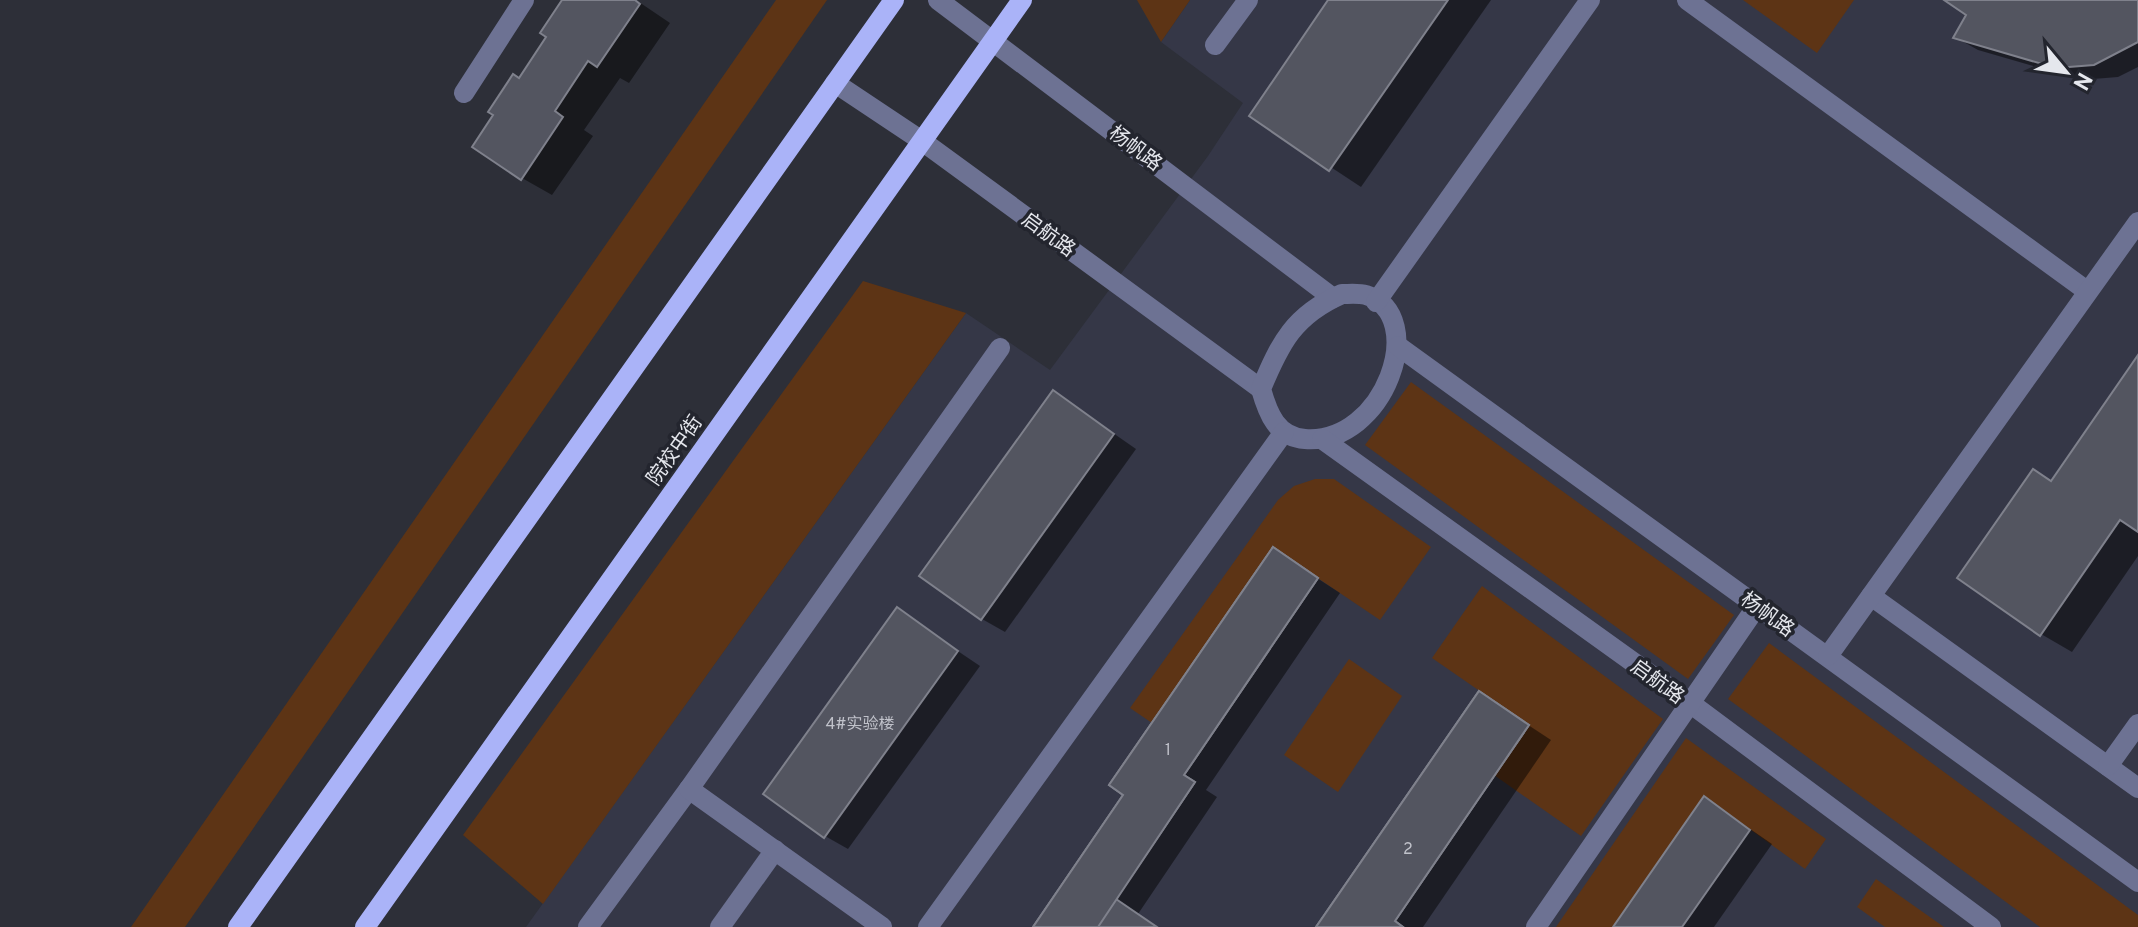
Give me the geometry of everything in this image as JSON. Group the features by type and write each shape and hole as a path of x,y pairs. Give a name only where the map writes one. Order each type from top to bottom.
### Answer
{"main road":[{"path":"238,927 894,0"},
{"name":"院校中街","path":"365,927 1022,0"}],"lane":[{"path":"464,93 524,0"},
{"name":"杨帆路","path":"938,0 1333,298"},
{"path":"1215,45 1248,0"},
{"path":"1376,302 1590,0"},
{"path":"1687,0 2087,291"},
{"name":"启航路","path":"835,83 922,141 1261,389"},
{"path":"1828,656 2138,222"},
{"path":"1342,294 1367,295 1376,302 1392,321 1398,346 1392,373 1369,413 1338,437 1294,438 1277,428 1266,409 1261,389 1292,328 1313,307 1342,294"},
{"name":"杨帆路","path":"1398,346 2138,882"},
{"path":"588,927 1000,348"},
{"path":"928,927 1284,432"},
{"name":"启航路","path":"1322,439 1690,703 1991,927"},
{"path":"1871,596 2138,788"},
{"path":"1536,927 1757,606"},
{"path":"2108,766 2138,724"},
{"path":"689,789 882,927"},
{"path":"720,927 775,850"}],"shaded area":[{"path":"776,0 827,0 185,927 131,927"},
{"path":"1137,0 1190,0 1161,42"},
{"path":"1190,0 2138,0 2138,927 526,927 966,313 1050,370 1208,156 1243,103 1161,42"},
{"path":"1743,0 1854,0 1817,53"},
{"path":"863,281 966,313 543,904 463,835"},
{"path":"1411,382 1734,615 1688,679 1365,445"},
{"path":"1315,479 1334,479 1431,547 1380,620 1273,548 1152,723 1130,708 1278,500 1294,486"},
{"path":"1482,586 1663,719 1581,836 1494,775 1529,725 1432,658"},
{"path":"1769,643 2138,915 2138,927 2040,927 1728,699"},
{"path":"1349,659 1402,696 1338,792 1284,755"},
{"path":"1686,738 1826,839 1805,869 1704,796 1613,927 1556,927"},
{"path":"1876,879 1944,927 1885,927 1857,907"}],"building":[{"path":"562,0 635,0 640,4 597,67 588,61 555,111 563,117 521,180 472,147 493,115 488,112 513,74 519,78 546,37 540,33"},
{"path":"1328,0 1448,0 1329,171 1249,116"},
{"path":"1944,0 2138,0 2138,42 2094,65 2056,68 1953,38 1966,15"},
{"path":"2138,355 2138,532 2120,520 2040,636 1957,578 2033,469 2051,481"},
{"path":"1053,390 1114,434 981,620 919,576"},
{"path":"1273,547 1318,578 1184,775 1195,782 1116,899 1157,927 1033,927 1123,795 1109,785"},
{"path":"1273,547 1318,578 1184,775 1195,782 1098,927 1033,927 1123,795 1109,785"},
{"path":"897,607 958,651 824,838 763,794"},
{"path":"1479,691 1529,725 1395,921 1403,927 1316,927"},
{"path":"1479,691 1529,725 1395,921 1403,927 1316,927"},
{"path":"1704,796 1750,830 1682,927 1613,927"}]}
